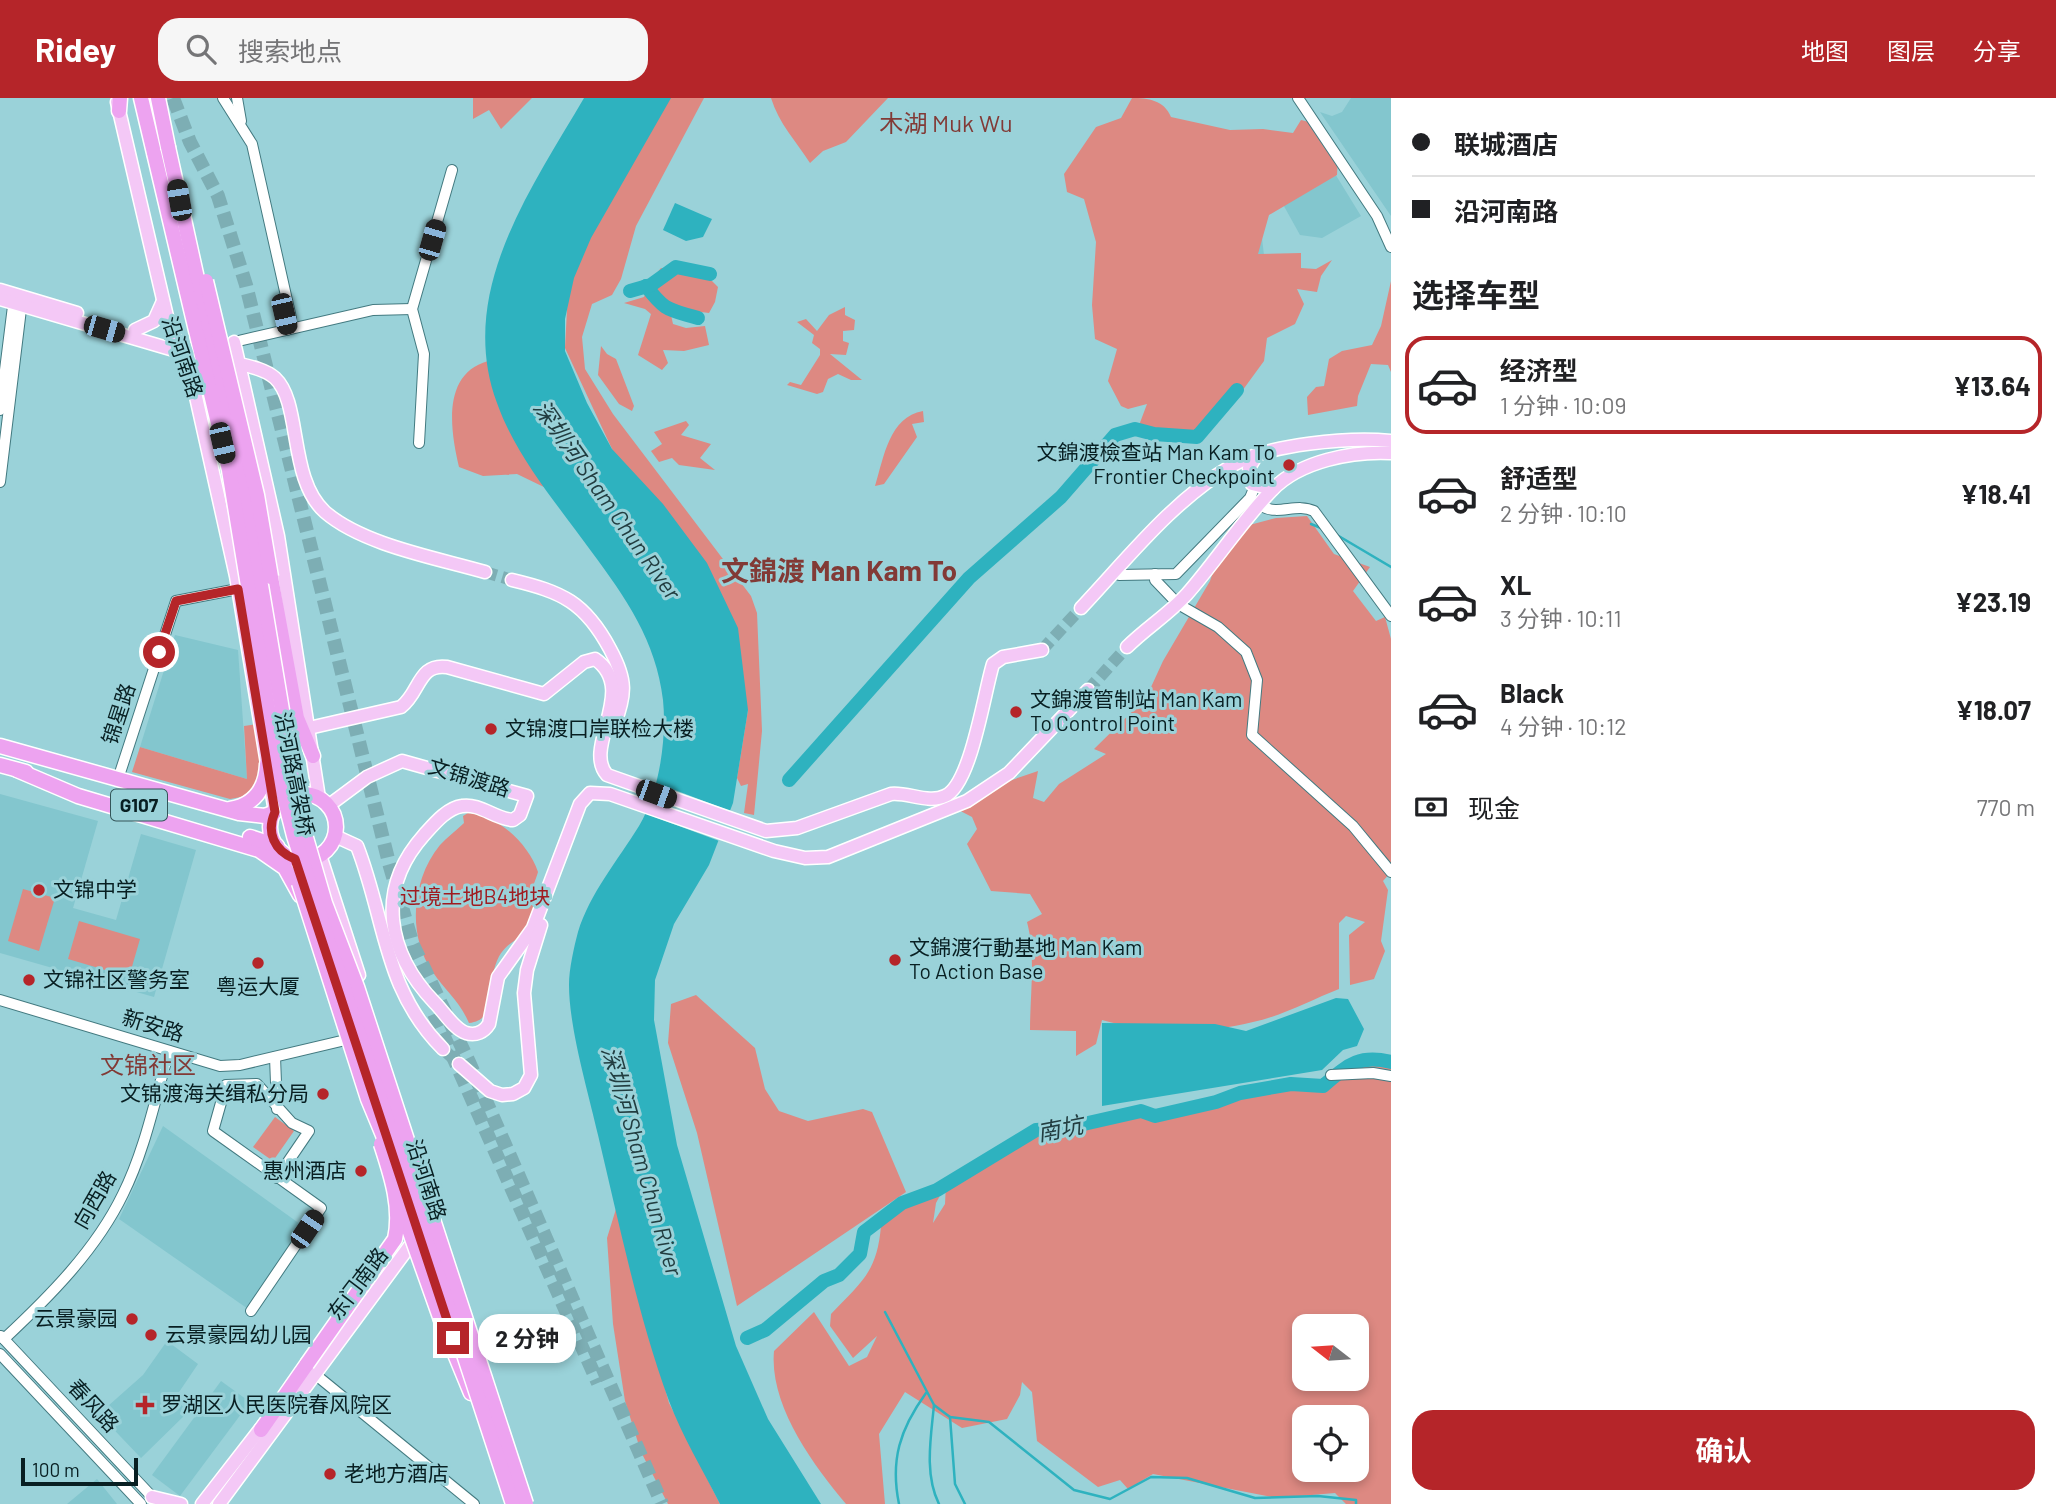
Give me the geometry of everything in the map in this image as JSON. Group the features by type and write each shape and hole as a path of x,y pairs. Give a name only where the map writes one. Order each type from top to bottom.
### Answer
{"highway":[{"path":"141,98 161,150"},
{"path":"158,98 161,150"},
{"name":"沿河路高架桥","path":"161,150 175,176 240,468 300,817 310,858 357,988 526,1504"},
{"name":"沿河路高架桥","path":"161,150 231,480 280,782 305,874 511,1504"},
{"path":"175,176 196,239 246,447 297,718 313,756"},
{"name":"G107","path":"3,746 221,808 260,816 275,812"},
{"path":"221,808 233,808 253,800 264,785 267,764"},
{"name":"G107","path":"0,765 277,846 295,859"},
{"path":"17,770 59,789 268,854 291,877 306,909"},
{"path":"280,782 295,868 306,909 394,1186 441,1320 479,1414"},
{"path":"277,846 271,833 275,812 291,797 306,794 323,802 336,823 335,836 320,855 308,860 295,859"},
{"path":"368,1099 423,1237"},
{"path":"261,1430 312,1369 395,1240 398,1218 394,1186"}],"main road":[{"name":"沿河南路","path":"118,102 163,301 190,370 238,589 275,812"},
{"path":"0,290 18,300 182,348 225,338 234,342 281,549 313,756 323,802"},
{"path":"0,299 18,300 135,330 182,348 193,365 199,367 239,364 263,371 280,384 304,479 312,496 326,513 388,544 485,572"},
{"path":"135,330 154,321 163,301"},
{"path":"1081,608 1199,488 1236,463 1296,446 1354,440 1391,442"},
{"path":"1127,647 1158,618 1178,604 1273,489 1310,468 1351,453 1391,453"},
{"path":"1255,458 1249,468 1248,477 1255,486 1273,489"},
{"path":"512,580 544,588 576,603 600,630 614,656 625,691 608,743 606,760 614,774 633,786"},
{"path":"309,728 401,707 412,696 422,676 434,667 447,667 544,694 584,662 595,659 605,669 612,695 610,717 600,754 601,767 611,778 746,827 782,832 891,794 904,792 935,799 947,796 955,788 966,767 993,664 1003,657 1042,650"},
{"path":"459,1064 495,1093 513,1094 528,1082 531,1069 524,993 537,933 587,807 600,798 628,800 793,857 817,859 843,852 949,810 1009,773 1088,690"},
{"name":"文锦渡路","path":"323,802 401,761 527,796 520,815 513,820 473,806 451,810 413,849 394,891 394,929 407,969 420,988 458,1028 471,1034 482,1032 489,1024 498,977 533,928 583,800 598,791 628,800"},
{"path":"335,836 356,846 397,982 418,1020 443,1049"},
{"name":"沿河南路","path":"320,855 531,1504"},
{"name":"沿河南路","path":"295,859 411,1215 423,1237 479,1414 511,1504"},
{"name":"东门南路","path":"214,1502 312,1369 423,1237 434,1205"},
{"name":"东门南路","path":"214,1502 261,1430 295,1369 411,1215 421,1208 434,1205"},
{"path":"151,1502 214,1502"}],"street":[{"path":"223,98 252,144 291,318 287,330"},
{"path":"237,98 242,127"},
{"path":"1298,98 1377,216 1391,247"},
{"path":"419,443 424,354 412,309 452,170"},
{"path":"0,410 18,300"},
{"path":"0,482 18,300"},
{"path":"234,342 373,310 412,309"},
{"path":"1119,576 1176,573 1250,498 1255,486"},
{"path":"1263,502 1263,507 1270,511 1294,508 1314,511 1391,616"},
{"path":"1155,574 1155,580 1178,604 1218,627 1246,652 1257,680 1252,735 1353,826 1391,873"},
{"name":"锦星路","path":"118,779 176,601 238,589"},
{"name":"新安路","path":"0,1000 220,1066 275,1057 378,1032"},
{"name":"向西路","path":"2,1337 79,1260 110,1219 137,1161 169,1051"},
{"path":"275,1057 276,1109"},
{"path":"1331,1075 1373,1073 1391,1076"},
{"path":"251,1311 321,1209 277,1178 214,1131 226,1085 257,1084 276,1109 292,1123 309,1131 277,1178"},
{"name":"春风路","path":"2,1337 151,1502"},
{"name":"春风路","path":"0,1354 151,1502"},
{"path":"312,1369 474,1504"}],"shaded area":[{"path":"1351,98 1391,98 1391,216 1320,112 1332,116 1342,112"},
{"path":"1232,132 1329,164 1361,216 1322,238 1300,235 1280,199 1259,213 1266,272 1241,286"},
{"path":"175,635 238,650 247,779 140,747"},
{"name":"文锦中学","path":"0,794 98,821 73,908 116,920 141,834 196,850 154,997 0,953"},
{"path":"163,1126 307,1229 251,1311 119,1219"},
{"name":"罗湖区人民医院春风院区","path":"167,1341 198,1364 175,1398 188,1412 141,1458 99,1414 143,1375"},
{"path":"221,1381 250,1402 180,1496 152,1475"},
{"path":"97,1479 117,1504 67,1504"}],"green space":[{"path":"473,98 532,98 501,129 489,110 473,119"},
{"path":"667,98 704,98 636,226 621,279 612,295 592,304 582,337 585,369 613,414 751,596 757,613 762,731 754,815 744,813 748,784 741,786 737,778 748,710 612,449 565,348 568,291 586,244"},
{"path":"771,98 888,98 846,142 823,151 810,163 783,124"},
{"path":"1132,98 1160,104 1171,117 1230,130 1263,129 1293,133 1301,120 1313,123 1338,157 1337,175 1269,215 1258,254 1301,253 1301,268 1316,269 1332,260 1321,276 1317,292 1297,289 1304,304 1295,324 1267,338 1264,361 1226,413 1212,421 1208,432 1201,439 1158,437 1138,428 1147,404 1128,409 1121,406 1108,381 1117,349 1095,339 1092,305 1096,242 1084,199 1067,192 1064,174 1096,127 1121,118"},
{"path":"661,268 711,280 718,287 709,313 678,309 671,315 673,324 686,328 705,326 709,345 684,351 663,350 668,363 662,370 638,355 651,314 645,309 624,303 644,297 650,281"},
{"path":"1391,281 1391,372 1388,365 1371,364 1358,396 1357,406 1308,415 1307,397 1316,387 1324,386 1329,359 1342,351 1372,345 1381,326"},
{"path":"845,307 845,315 855,320 854,330 843,331 843,341 849,343 846,355 830,354 862,380 851,380 838,374 828,379 823,392 817,394 787,385 790,382 801,385 820,355 820,349 812,343 814,335 797,322 806,319 817,331 829,315"},
{"path":"601,346 607,354 616,359 634,406 632,411 619,404 598,375"},
{"path":"488,361 496,396 509,429 548,489 517,474 483,476 459,467 452,420 456,390 473,368"},
{"path":"923,411 924,422 912,424 917,437 884,484 875,486 885,451 895,430 902,421"},
{"path":"686,421 689,425 681,435 711,444 700,458 715,470 679,465 672,458 659,462 651,451 662,444 654,432"},
{"path":"1307,516 1334,554 1370,567 1353,591 1376,621 1385,617 1391,639 1391,872 1383,881 1388,890 1381,941 1385,951 1374,979 1350,985 1349,935 1365,922 1346,916 1339,923 1339,989 1275,1016 1216,1029 1158,1030 1102,1020 1096,1044 1076,1056 1076,1031 1030,1030 1032,962 1027,922 1042,914 1030,894 991,891 967,844 977,829 972,817 945,803 1038,771 1033,798 1044,802 1059,784 1106,754 1094,749 1146,698 1163,661 1210,581 1227,531 1276,518"},
{"path":"257,724 261,775 252,795 230,799 132,772 140,747 247,779 244,726"},
{"name":"过境土地B4地块","path":"468,813 491,819 511,833 528,852 538,872 532,891 535,912 531,925 502,952 492,978 488,1010 478,1021 469,1023 461,1008 432,971 424,956 416,924 416,907 423,874 440,845 464,823 463,816"},
{"path":"23,889 55,898 39,951 8,941"},
{"path":"79,921 140,939 129,977 68,959"},
{"path":"696,995 755,1048 765,1089 779,1111 808,1121 863,1109 872,1112 906,1192 737,1306 697,1133 668,1043 671,1004"},
{"path":"1365,1059 1391,1063 1391,1504 1346,1504 1335,1493 1277,1498 1153,1474 1128,1489 1120,1480 1098,1487 1037,1441 1032,1392 1022,1382 1020,1395 1007,1419 962,1428 905,1392 879,1434 885,1504 846,1504 807,1453 786,1413 778,1392 774,1351 814,1312 849,1366 867,1357 877,1336 853,1358 830,1326 831,1314 866,1276 876,1255 881,1226 936,1185 943,1190 936,1203 933,1223 945,1204 946,1184 1036,1130 1059,1129 1141,1111 1155,1116 1196,1107 1190,1115 1199,1106 1253,1091 1323,1086 1355,1061"},
{"path":"275,1117 294,1131 273,1161 253,1147"},
{"path":"616,1209 669,1403 720,1504 668,1504 641,1452 625,1401 613,1324 607,1238"}],"water":[{"name":"深圳河 Sham Chun River","path":"584,98 671,98 591,238 574,278 565,319 565,351 587,403 612,449 663,504 707,563 738,628 748,710 733,803 709,865 674,924 655,980 654,1020 677,1145 736,1346 768,1419 821,1504 720,1504 686,1440 669,1401 638,1303 572,1020 569,979 578,932 597,890 639,826 652,798 664,732 663,700 654,658 638,621 526,461 505,423 487,362 486,321 493,282 505,243 542,168"},
{"path":"675,203 712,219 703,237 686,241 663,230"},
{"path":"1336,998 1348,999 1364,1029 1357,1046 1343,1050 1322,1070 1102,1106 1102,1023 1215,1024 1246,1031"}],"pier":[{"path":"651,781 733,812 722,842 641,812"}],"waterway":[{"path":"630,291 651,285 676,267 710,274"},
{"path":"646,286 658,301 668,308 698,318"},
{"path":"789,780 969,578 1061,497 1115,435 1135,429 1154,434 1197,437 1237,390"},
{"path":"1311,524 1321,528"},
{"path":"1337,535 1391,567"},
{"name":"南坑","path":"747,1338 765,1330 824,1281 839,1275 860,1254 864,1232 902,1203 937,1190 1036,1130 1066,1128 1141,1111 1155,1116 1216,1102 1240,1093 1291,1084 1323,1086 1361,1061 1391,1062"},
{"path":"885,1312 934,1405 950,1417 989,1422 1074,1490 1110,1499 1151,1477 1187,1478 1255,1498 1318,1496 1356,1500 1356,1504"},
{"path":"899,1504 896,1473 899,1446 910,1419 926,1393"},
{"path":"934,1405 930,1468 939,1504"},
{"path":"950,1417 955,1484 965,1504"}],"tunnel":[{"path":"173,98 190,142 218,196 246,285 389,863 413,945 469,1062 662,1504"},
{"path":"485,572 512,580"},
{"path":"1042,650 1081,608"},
{"path":"1088,690 1127,647"},
{"path":"434,1014 598,1383"},
{"path":"443,1049 459,1064"}],"place":[{"name":"文錦渡檢查站 Man Kam To Frontier Checkpoint","path":"1289,465"},
{"name":"文錦渡管制站 Man Kam To Control Point","path":"1016,712"},
{"name":"文锦渡口岸联检大楼","path":"491,729"},
{"name":"文锦中学","path":"39,890"},
{"name":"文錦渡行動基地 Man Kam To Action Base","path":"895,960"},
{"name":"粤运大厦","path":"258,963"},
{"name":"文锦社区警务室","path":"29,980"},
{"name":"文锦渡海关缉私分局","path":"323,1094"},
{"name":"惠州酒店","path":"361,1171"},
{"name":"云景豪园","path":"132,1319"},
{"name":"云景豪园幼儿园","path":"151,1335"},
{"name":"罗湖区人民医院春风院区","path":"145,1405"},
{"name":"老地方酒店","path":"330,1474"}],"district":[{"name":"木湖 Muk Wu","path":"946,124"},
{"name":"文錦渡 Man Kam To","path":"839,571"},
{"name":"文锦社区","path":"148,1066"}],"route":[{"path":"159,652 176,601 238,589 275,812 271,826 273,840 285,854 295,859 417,1236 453,1338"}]}
